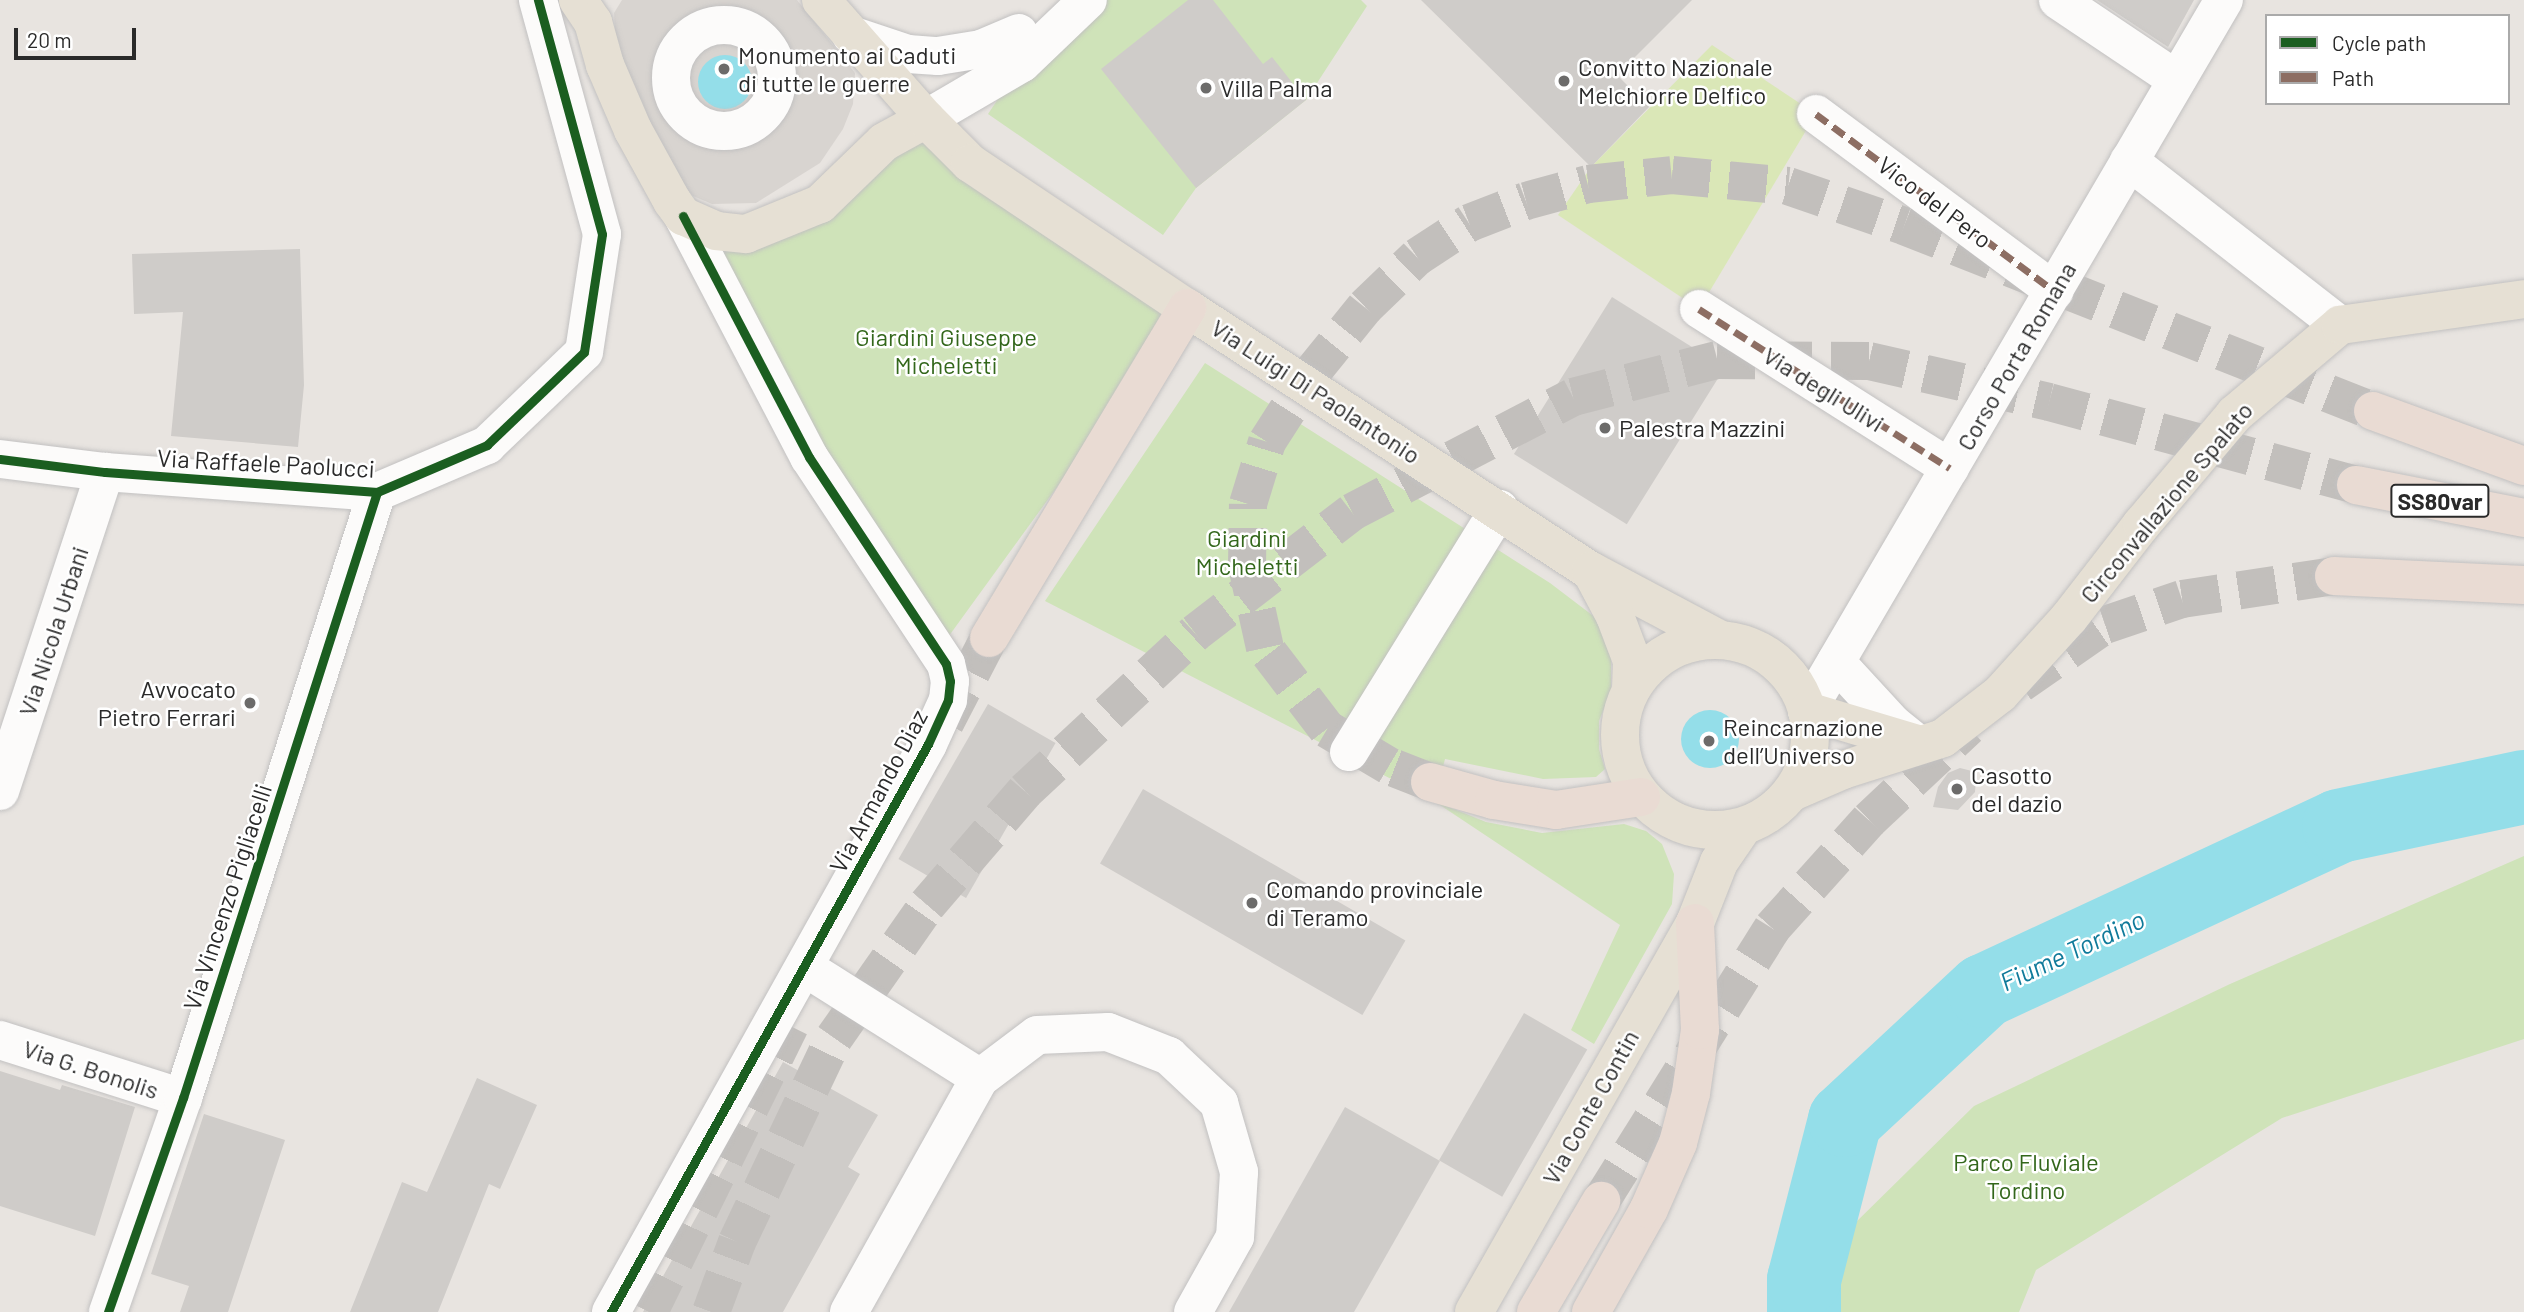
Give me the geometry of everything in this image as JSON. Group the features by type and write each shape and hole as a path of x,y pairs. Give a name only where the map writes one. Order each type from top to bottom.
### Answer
{"highway":[{"path":"989,638 1187,308"},
{"path":"2374,411 2524,466"},
{"name":"SS80var","path":"2356,485 2524,518"},
{"path":"2334,576 2524,585"},
{"path":"1430,782 1494,800 1556,810 1641,797"},
{"path":"1591,1312 1643,1221 1678,1143 1691,1093 1700,1030 1700,912"},
{"path":"1536,1312 1601,1201"}],"main road":[{"name":"Via Luigi Di Paolantonio","path":"821,0 926,120 970,163 1591,571 1721,640"},
{"path":"592,7 605,65 633,130 683,216 716,231 746,234 820,204 884,142 926,120"},
{"path":"866,157 882,131 899,90"},
{"path":"2340,324 2524,299"},
{"name":"Circonvallazione Spalato","path":"1792,792 1943,737 2000,694 2069,618 2142,524 2235,414 2340,324"},
{"path":"1591,571 1615,616 1632,661 1631,689"},
{"path":"1721,640 1766,654 1792,680 1807,711 1809,754 1792,792 1770,814 1743,827 1712,831 1681,825 1660,814 1641,797 1626,773 1619,745 1621,716 1631,689 1644,671 1679,647 1699,641 1721,640"},
{"path":"1807,711 1919,744"},
{"path":"1681,825 1701,870 1700,912"},
{"name":"Via Conte Contin","path":"1474,1312 1700,912 1719,862 1743,827"}],"street":[{"name":"Via Raffaele Paolucci","path":"0,459 105,472 377,492 487,445 584,352 601,234 538,0"},
{"path":"926,120 1022,63 1088,0"},
{"path":"2058,0 2177,80"},
{"name":"Corso Porta Romana","path":"1807,711 2224,0"},
{"path":"851,35 908,54 938,56 981,48 1020,33"},
{"name":"Vico del Pero","path":"1816,114 2054,291"},
{"path":"2129,161 2340,324"},
{"name":"Via Armando Diaz","path":"611,1312 928,744 948,700 950,681 946,664 809,457 683,216"},
{"name":"Via degli Ulivi","path":"1699,309 1950,468"},
{"name":"Via Nicola Urbani","path":"0,791 105,472"},
{"name":"Via Vincenzo Pigliacelli","path":"108,1312 183,1098 377,492"},
{"path":"1349,752 1499,509"},
{"path":"1836,662 1893,724 1919,744"},
{"path":"804,967 980,1079"},
{"path":"849,1312 980,1079 1037,1035 1108,1032 1169,1056 1219,1103 1239,1172 1235,1237 1193,1312"},
{"name":"Via G. Bonolis","path":"0,1040 183,1098"}],"green space":[{"path":"1088,0 1361,0 1367,6 1306,100 1196,188 1163,235 988,114 1022,63"},
{"path":"1712,45 1816,114 1699,309 1558,215 1591,167"},
{"name":"Giardini Giuseppe Micheletti","path":"903,130 1187,308 938,651 683,216 746,234"},
{"name":"Giardini Micheletti","path":"1205,363 1550,583 1596,618 1611,656 1611,691 1599,721 1599,749 1605,769 1596,777 1543,779 1445,759 1434,801 1045,601"},
{"path":"1434,801 1486,822 1542,833 1624,824 1646,831 1662,844 1674,874 1672,904 1594,1044 1571,1030 1620,925"},
{"name":"Parco Fluviale Tordino","path":"2524,856 2524,1039 2282,1118 2036,1270 2019,1312 1817,1312 1851,1227 1974,1106 2230,984"}],"shaded area":[{"path":"622,0 797,0 855,73 853,104 843,129 820,163 756,203 712,204 693,196 657,153 616,50 614,13"}],"water":[{"path":"725,55 744,63 752,82 744,101 725,109 706,101 698,82 706,63"},
{"path":"1710,710 1726,715 1734,723 1739,739 1734,755 1726,763 1710,768 1694,763 1686,755 1681,739 1686,723 1694,715"}],"building":[{"name":"Villa Palma","path":"1188,0 1213,0 1263,64 1272,57 1306,100 1196,188 1101,69"},
{"name":"Convitto Nazionale Melchiorre Delfico","path":"1421,0 1692,0 1617,75 1649,107 1591,167"},
{"path":"2097,0 2194,0 2168,47"},
{"path":"300,249 304,385 298,447 171,436 183,312 134,314 132,254"},
{"name":"Palestra Mazzini","path":"1612,297 1725,367 1627,524 1514,454"},
{"path":"988,704 1056,743 966,898 898,859"},
{"name":"Casotto del dazio","path":"1960,768 1972,771 1976,779 1975,792 1958,810 1933,807 1938,787 1948,773"},
{"name":"Comando provinciale di Teramo","path":"1143,789 1405,940 1362,1015 1100,863"},
{"path":"1524,1013 1587,1050 1502,1197 1439,1160"},
{"path":"783,1062 878,1115 848,1167 860,1174 783,1312 643,1312"},
{"path":"0,1071 60,1090 62,1085 135,1107 95,1236 0,1206"},
{"path":"477,1078 537,1105 500,1189 489,1184 438,1312 350,1312 402,1182 427,1192"},
{"path":"1345,1107 1440,1161 1354,1312 1229,1312"},
{"path":"204,1114 285,1140 228,1312 180,1312 189,1286 151,1274"}],"waterway":[{"name":"Fiume Tordino","path":"1804,1312 1804,1280 1845,1120 1984,991 2339,826 2524,787"}],"tunnel":[{"path":"1430,782 1389,766 1327,729 1265,648 1247,566 1248,504 1267,442 1310,375 1365,307 1417,257 1469,223 1526,201 1588,184 1672,175 1788,186 1904,226 2373,411"},
{"path":"711,1312 737,1242 834,1038 927,905 1025,791 1195,633 1352,512 1573,397 1717,360 1869,361 2049,402 2356,485"},
{"path":"2020,684 2105,625 2182,599 2334,576"},
{"path":"945,723 989,638"},
{"path":"1601,1201 1772,928 1869,820 1968,727"},
{"path":"649,1312 790,1026"}],"marked path":[{"path":"1816,114 2054,291"},
{"path":"1699,309 1950,468"}],"cycle path":[{"path":"0,459 105,472 377,492 487,445 584,352 602,234 538,0"},
{"path":"611,1312 928,744 948,700 950,681 946,664 809,457 683,216"},
{"path":"108,1312 183,1098 377,492"}],"place":[{"name":"Monumento ai Caduti di tutte le guerre","path":"724,69"},
{"name":"Convitto Nazionale Melchiorre Delfico","path":"1564,81"},
{"name":"Villa Palma","path":"1206,88"},
{"name":"Palestra Mazzini","path":"1605,428"},
{"name":"Avvocato Pietro Ferrari","path":"250,703"},
{"name":"Reincarnazione dell’Universo","path":"1709,741"},
{"name":"Casotto del dazio","path":"1957,789"},
{"name":"Comando provinciale di Teramo","path":"1252,903"}]}
